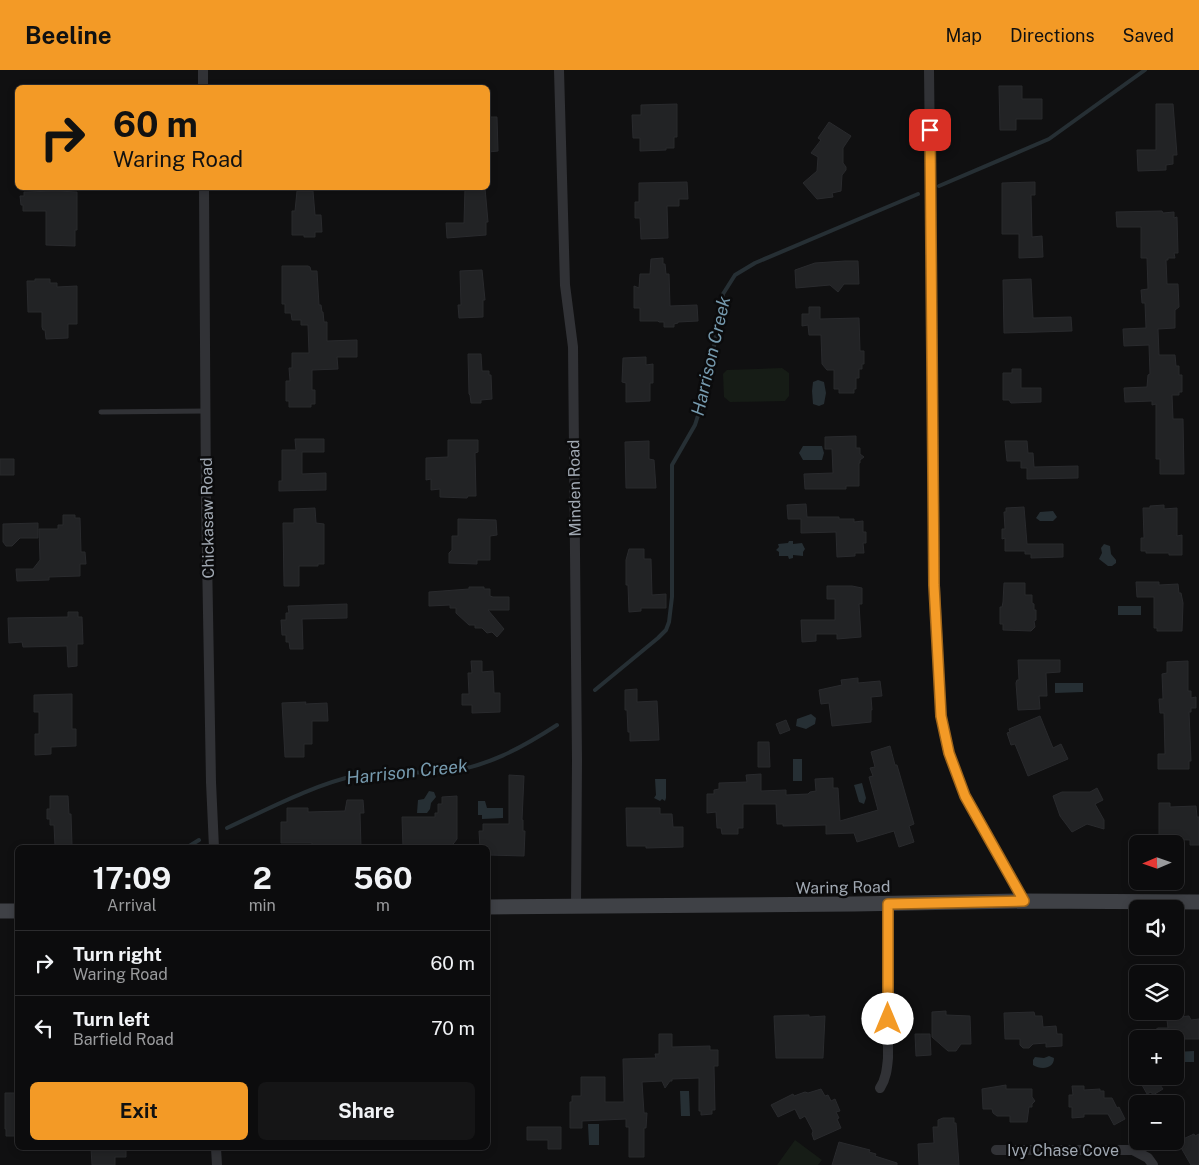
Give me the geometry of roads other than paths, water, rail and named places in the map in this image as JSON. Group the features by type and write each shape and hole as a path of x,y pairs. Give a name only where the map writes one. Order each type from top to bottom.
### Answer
{"main road":[{"name":"Waring Road","path":"490,907 1024,901 1199,902"},
{"path":"0,911 15,911"}],"street":[{"path":"203,70 203,85"},
{"name":"Minden Road","path":"559,70 565,284 573,347 577,751 576,906"},
{"path":"928,70 934,585 941,716 949,753 965,796 1024,901"},
{"name":"Chickasaw Road","path":"204,190 211,782 214,845"},
{"path":"880,1088 887,1072 888,1058 888,904"},
{"path":"216,1150 216,1165"},
{"name":"Ivy Chase Cove","path":"996,1150 1133,1150 1141,1153 1153,1165"}],"lane":[{"path":"101,412 206,411"}],"waterway":[{"name":"Harrison Creek","path":"939,186 1049,139 1145,70"},
{"name":"Harrison Creek","path":"595,690 658,638 666,630 669,622 672,597 672,465 695,425 707,387 723,294 735,275 755,263 918,194"},
{"name":"Harrison Creek","path":"227,828 275,805 342,779 379,773 442,772 488,762 517,749 557,725"},
{"name":"Harrison Creek","path":"191,845 199,840"}]}
